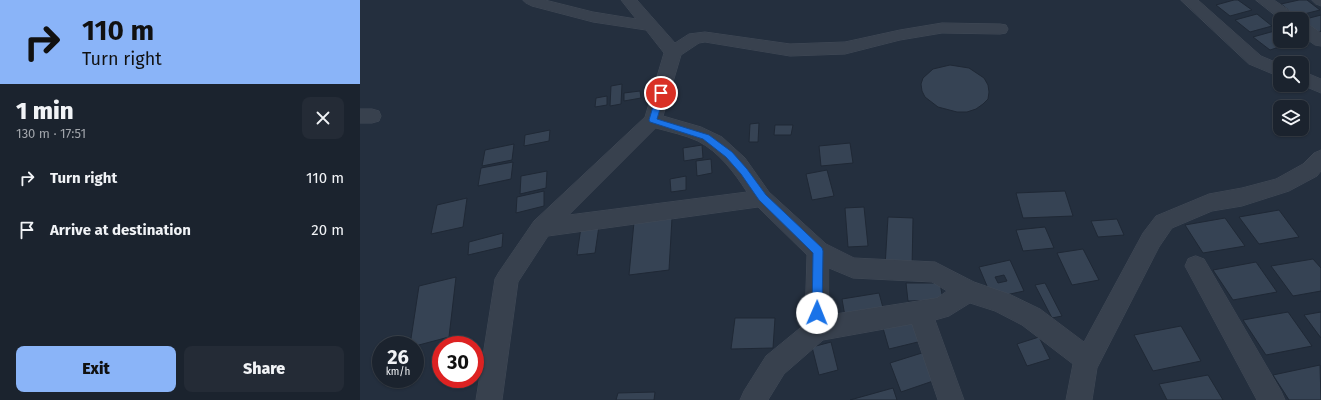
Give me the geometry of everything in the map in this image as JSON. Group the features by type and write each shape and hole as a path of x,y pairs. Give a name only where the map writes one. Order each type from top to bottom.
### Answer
{"street":[{"path":"532,0 538,3 592,17 650,26"},
{"path":"629,0 673,52"},
{"path":"1190,0 1255,60 1273,68"},
{"path":"1264,0 1280,12"},
{"path":"489,400 508,280 542,228 653,120 673,52 695,38 705,37 790,50 845,48 900,35 942,28 1000,29"},
{"path":"1309,33 1321,42"},
{"path":"1309,81 1321,87"},
{"path":"653,120 706,137 729,154 744,171 762,198 818,251 834,260 853,268 935,272 968,291 1001,302 1031,317 1088,360"},
{"path":"1079,400 1085,366 1150,240 1164,222 1209,203 1242,197 1282,185 1310,170 1321,158"},
{"path":"542,228 762,198"},
{"path":"817,329 818,251"},
{"path":"1196,266 1272,400"},
{"path":"753,400 775,365 817,329 941,308 968,291"},
{"path":"920,311 951,400"}],"building":[{"path":"1238,0 1252,10 1230,16 1216,5"},
{"path":"1299,0 1307,0 1320,10 1309,13 1291,12 1281,4"},
{"path":"1257,14 1272,26 1250,32 1235,20"},
{"path":"1321,15 1321,31 1318,32 1309,25 1309,18"},
{"path":"1273,31 1273,48 1276,48 1270,50 1253,37"},
{"path":"950,65 969,68 984,78 988,85 988,99 976,109 967,112 957,112 938,107 925,97 921,84 923,78 933,69"},
{"path":"622,84 621,104 610,106 611,86"},
{"path":"640,91 641,98 624,101 624,93"},
{"path":"607,96 607,105 595,107 596,98"},
{"path":"759,123 758,142 749,142 750,124"},
{"path":"775,125 793,125 791,135 774,135"},
{"path":"550,130 549,141 524,146 525,135"},
{"path":"850,143 853,163 821,166 819,146"},
{"path":"514,144 512,160 482,166 485,150"},
{"path":"702,145 703,158 684,161 683,148"},
{"path":"711,159 712,173 697,176 696,161"},
{"path":"513,162 511,179 478,186 481,168"},
{"path":"827,170 834,196 812,200 806,174"},
{"path":"547,171 546,188 520,194 521,176"},
{"path":"686,176 686,190 671,192 670,179"},
{"path":"544,191 544,206 516,213 517,197"},
{"path":"1065,191 1073,216 1023,218 1016,193"},
{"path":"467,198 463,227 431,234 437,205"},
{"path":"864,207 868,246 848,247 845,208"},
{"path":"1279,210 1299,237 1259,244 1239,217"},
{"path":"888,217 913,218 912,269 885,267"},
{"path":"672,218 669,270 629,275 634,222"},
{"path":"1225,218 1245,246 1203,253 1185,225"},
{"path":"1117,219 1124,235 1098,237 1091,221"},
{"path":"599,226 595,253 577,255 581,227"},
{"path":"1045,227 1054,248 1023,251 1016,230"},
{"path":"503,233 502,247 468,255 469,242"},
{"path":"1083,249 1099,280 1072,285 1057,253"},
{"path":"1313,259 1321,268 1321,291 1293,296 1271,266"},
{"path":"1010,260 1024,291 992,298 979,267","holes":["1004,275 1007,281 998,283 995,277"]},
{"path":"1256,262 1277,292 1233,300 1213,270"},
{"path":"456,277 449,336 432,336 432,342 424,344 424,336 411,336 419,286"},
{"path":"906,283 940,283 943,300 908,301"},
{"path":"1045,283 1062,316 1052,318 1035,285"},
{"path":"879,293 885,315 846,322 842,299"},
{"path":"1288,312 1312,346 1266,355 1243,320"},
{"path":"1321,312 1321,338 1304,315"},
{"path":"912,314 922,341 889,349 881,321"},
{"path":"735,318 775,318 773,348 731,349"},
{"path":"1181,326 1201,361 1153,371 1134,335"},
{"path":"1039,337 1050,359 1027,366 1017,344"},
{"path":"831,342 838,370 819,375 812,347"},
{"path":"925,352 936,380 901,392 890,363"},
{"path":"1320,365 1321,400 1289,400 1273,375"},
{"path":"1208,375 1223,400 1167,400 1159,384"},
{"path":"893,388 897,400 850,400"},
{"path":"655,392 654,400 616,400 618,393"}],"route":[{"path":"661,93 653,120 706,137 729,154 744,171 762,198 818,251 817,313"}]}
